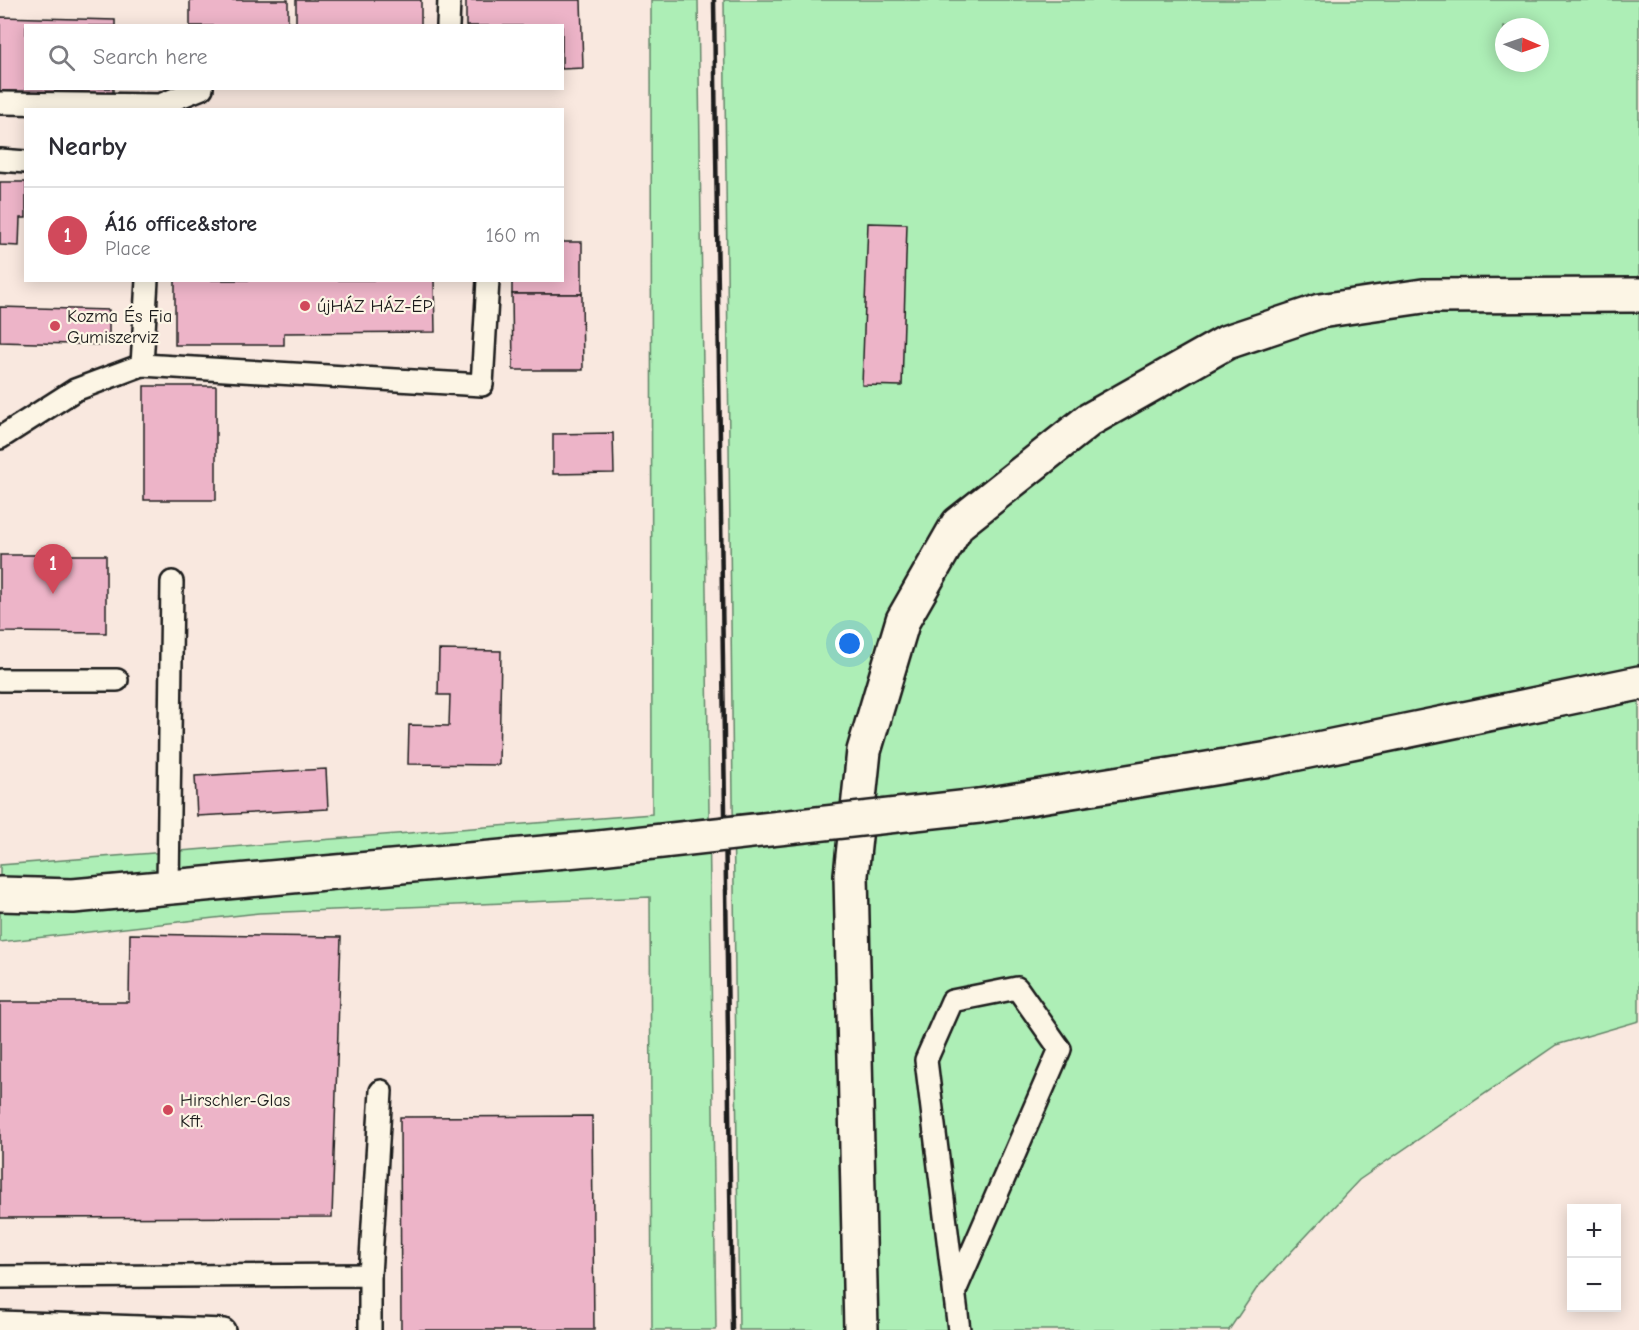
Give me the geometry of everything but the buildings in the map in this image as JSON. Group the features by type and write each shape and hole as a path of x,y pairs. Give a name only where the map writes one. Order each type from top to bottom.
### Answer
{"main road":[{"path":"861,1330 852,875 864,751 903,620 958,524 1089,420 1227,342 1310,314 1423,296 1639,295"},
{"path":"0,894 73,896 599,848 979,806 1269,759 1639,683"}],"lane":[{"path":"448,0 448,24"},
{"path":"0,103 160,105 197,90"},
{"path":"0,160 24,162"},
{"path":"142,365 147,282"},
{"path":"0,438 75,390 142,365 482,385 488,282"},
{"path":"168,887 172,582"},
{"path":"0,680 117,680"},
{"path":"955,1292 1060,1049 1017,988 952,1001 926,1060 959,1330"},
{"path":"370,1330 370,1275 381,1091"},
{"path":"0,1277 370,1275"},
{"path":"0,1322 224,1330"}],"green space":[{"path":"651,0 698,0 716,1330 652,1330 650,897 259,913 0,942 0,865 652,814"},
{"path":"724,0 1639,0 1639,1021 1556,1045 1359,1180 1257,1288 1229,1330 739,1330"}],"railway":[{"path":"714,0 732,1330"}],"place":[{"name":"újHÁZ HÁZ-ÉP","path":"305,306"},
{"name":"Kozma És Fia Gumiszerviz","path":"55,326"},
{"name":"Á16 office&store","path":"53,594"},
{"name":"Hirschler-Glas Kft.","path":"168,1110"}]}
